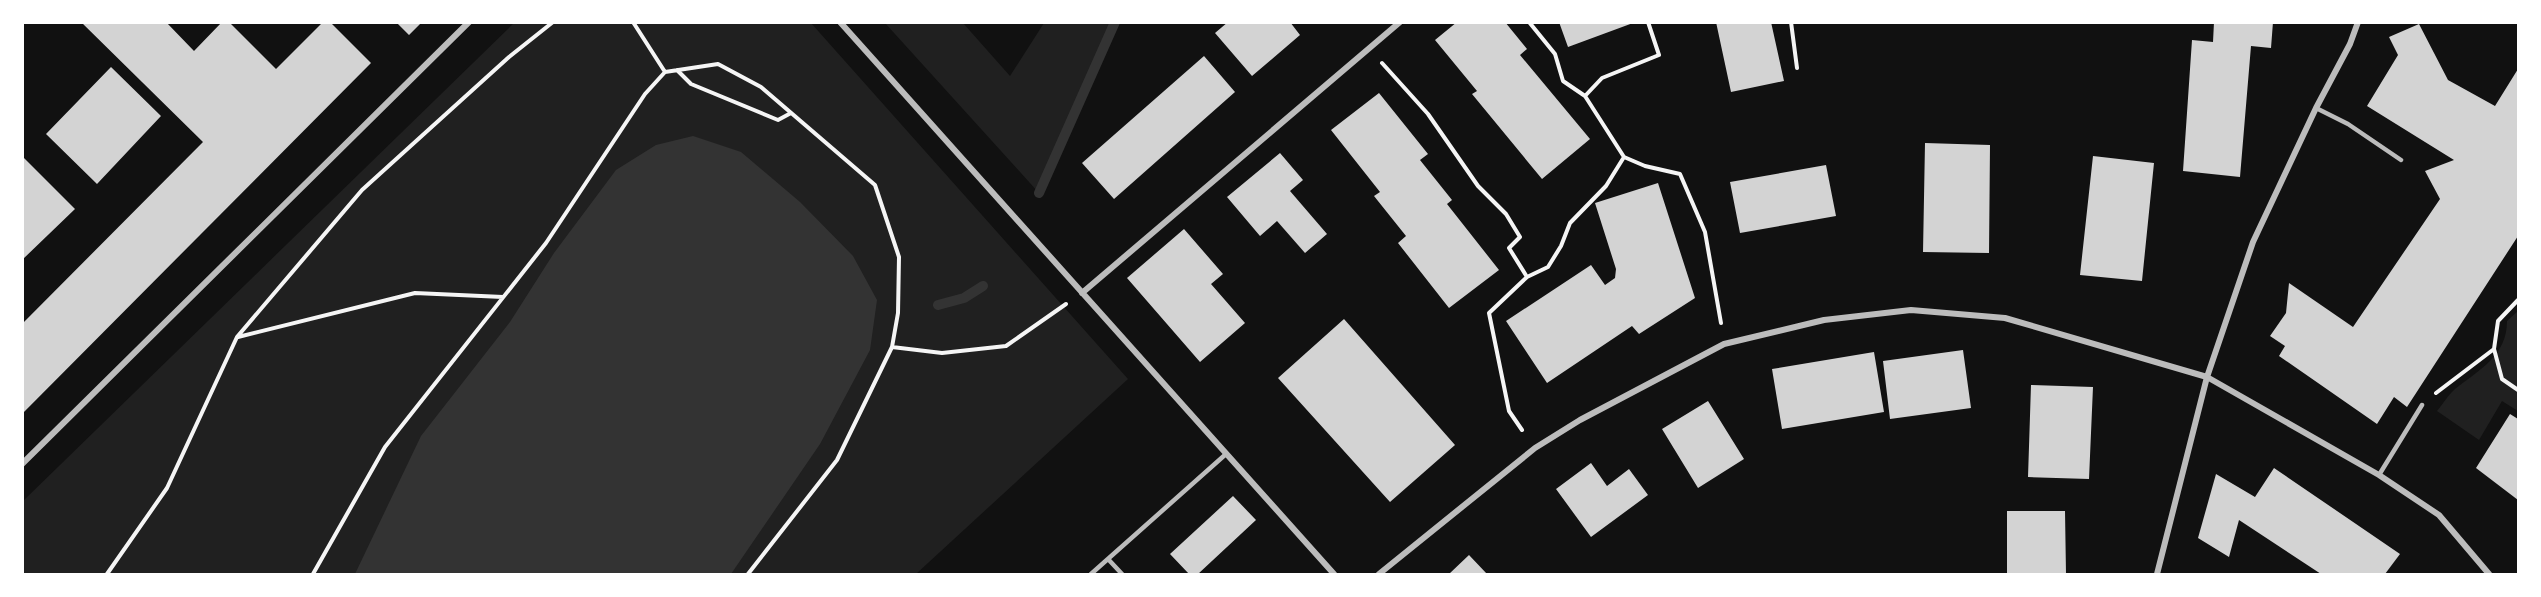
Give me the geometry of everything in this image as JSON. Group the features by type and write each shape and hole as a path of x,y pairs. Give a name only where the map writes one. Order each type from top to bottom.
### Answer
{"street":[{"path":"22,464 469,22"},
{"path":"840,22 1334,574"},
{"path":"1082,293 1400,22"},
{"path":"2157,574 2207,377 2253,242 2316,108 2350,44 2358,22"},
{"path":"1379,574 1535,448 1580,420 1724,344 1824,320 1911,310 2005,318 2207,377 2379,475 2439,514 2488,574"}],"lane":[{"path":"2316,108 2348,124 2401,160"},
{"path":"2379,475 2422,405"},
{"path":"1091,574 1226,454"},
{"path":"1108,559 1122,574"}],"path":[{"path":"107,574 167,488 237,337 362,190 508,57 553,22"},
{"path":"633,22 665,72"},
{"path":"1529,22 1555,54 1563,81 1585,96 1624,157 1645,166 1680,174 1705,232 1724,344"},
{"path":"1585,96 1602,78 1659,55 1648,22"},
{"path":"1791,22 1797,68"},
{"path":"1369,49 1428,114 1478,186 1506,214 1520,237 1509,248 1527,278"},
{"path":"313,574 385,447 546,243 645,94 665,72 718,64 761,87 875,185 899,257 898,313 892,347 837,459 748,574"},
{"path":"676,70 691,84 778,120 791,113"},
{"path":"1535,448 1509,411 1489,313 1527,278 1548,267 1561,246 1570,223 1606,186 1624,157"},
{"path":"237,337 415,293 503,297"},
{"path":"892,347 942,353 1006,346 1082,293"},
{"path":"2518,300 2498,321 2494,349 2502,379 2518,390"},
{"path":"2422,405 2494,349"}],"shaded area":[{"path":"514,23 811,23 1128,379 916,574 23,574 22,502"},
{"path":"885,23 963,23 1010,76 1044,23 1115,23 1039,193"},
{"path":"693,136 741,152 800,202 853,256 877,300 870,350 820,444 731,574 355,574 421,436 510,322 554,253 616,170 656,145"},
{"path":"2518,311 2518,411 2502,401 2479,440 2437,411 2452,391 2497,353 2506,333 2507,321"}],"building":[{"path":"81,22 166,22 194,51 222,22 229,22 276,69 323,22 330,22 371,63 22,414 22,324 203,142"},
{"path":"396,22 422,22 409,35"},
{"path":"1228,22 1290,22 1300,35 1252,76 1215,33"},
{"path":"1457,22 1505,22 1527,49 1520,55 1590,139 1542,179 1472,94 1477,91 1435,40"},
{"path":"1559,22 1633,22 1633,23 1568,47"},
{"path":"1716,22 1771,22 1784,81 1731,92"},
{"path":"2214,22 2273,22 2271,48 2251,46 2240,177 2183,171 2192,40 2213,42"},
{"path":"2419,24 2448,80 2495,106 2518,69 2518,236 2407,407 2394,397 2377,424 2279,356 2285,346 2270,336 2286,313 2289,283 2353,327 2440,199 2425,171 2454,160 2367,106 2398,55 2389,37"},
{"path":"1204,56 1235,92 1114,199 1082,163"},
{"path":"111,67 161,116 97,184 46,134"},
{"path":"1379,93 1428,154 1420,160 1452,200 1447,204 1499,270 1449,308 1398,243 1406,236 1374,196 1380,192 1331,130"},
{"path":"1925,143 1990,145 1989,253 1923,252"},
{"path":"1280,153 1303,180 1290,191 1327,234 1305,253 1277,221 1260,236 1227,197"},
{"path":"22,156 75,209 22,260"},
{"path":"2093,156 2154,163 2142,281 2080,275"},
{"path":"1826,165 1836,216 1740,233 1730,182"},
{"path":"1658,183 1695,298 1639,334 1632,326 1547,383 1506,321 1591,265 1605,285 1615,278 1616,269 1595,203"},
{"path":"1184,229 1223,274 1211,284 1245,323 1200,362 1127,278"},
{"path":"1344,319 1455,445 1390,502 1278,378"},
{"path":"1963,350 1971,408 1890,419 1883,361"},
{"path":"1874,352 1884,412 1782,429 1772,369"},
{"path":"2031,385 2093,387 2089,479 2028,477"},
{"path":"1708,401 1744,459 1698,488 1662,429"},
{"path":"2510,414 2518,419 2518,500 2476,468"},
{"path":"1591,463 1607,486 1629,469 1648,495 1591,537 1556,489"},
{"path":"2274,468 2400,554 2385,574 2321,574 2239,520 2229,557 2198,538 2216,474 2255,497"},
{"path":"1233,496 1256,520 1198,574 1189,574 1170,554"},
{"path":"2007,511 2065,511 2066,574 2007,574"},
{"path":"1469,555 1487,574 1449,574"}],"waterway":[{"path":"1039,193 1115,22"},
{"path":"938,305 964,298 983,286"}]}
